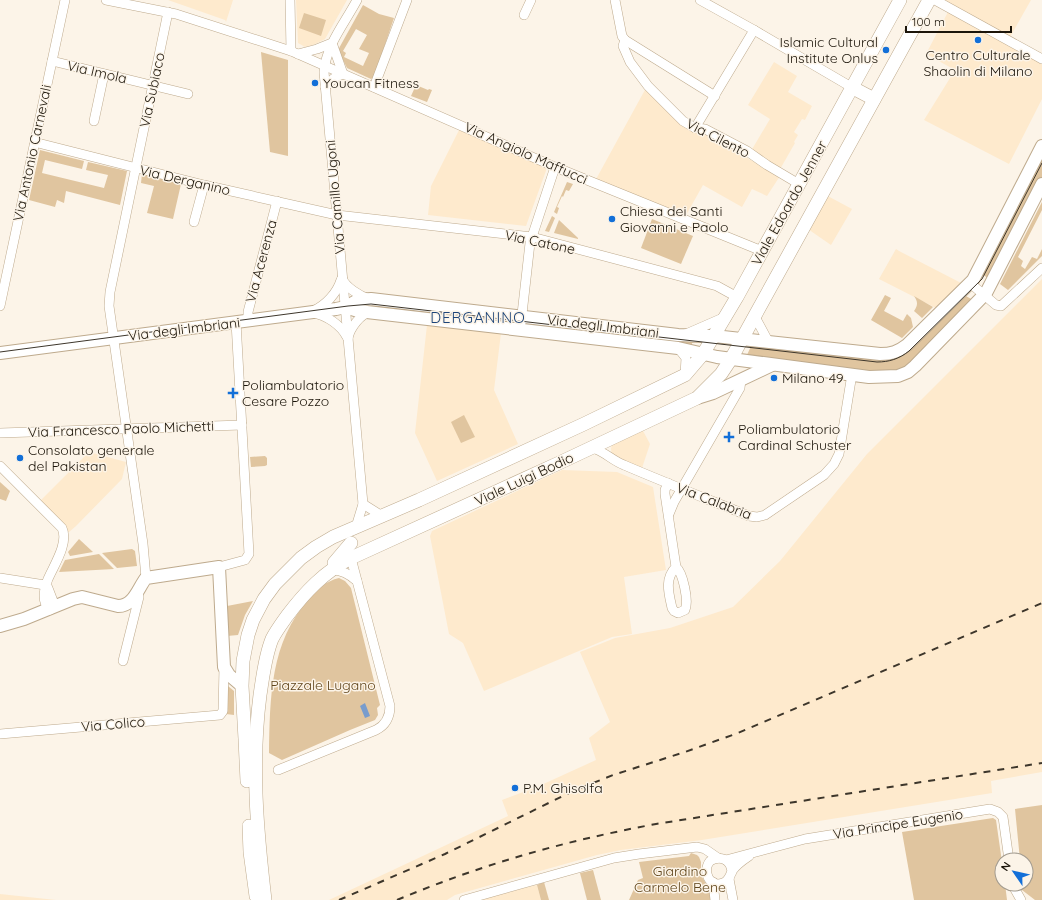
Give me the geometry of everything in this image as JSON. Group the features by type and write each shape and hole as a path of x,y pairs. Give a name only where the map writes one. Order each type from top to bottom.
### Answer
{"main road":[{"name":"Viale Edoardo Jenner","path":"686,375 703,354 737,297 900,0"},
{"name":"Viale Edoardo Jenner","path":"697,398 720,374 731,359 929,0"},
{"path":"853,88 874,99"},
{"name":"Viale Luigi Bodio","path":"356,527 584,424 686,375"},
{"name":"Viale Luigi Bodio","path":"351,558 592,448 697,398"},
{"path":"317,580 351,558 352,543 356,527"},
{"path":"265,900 251,741 237,682 248,635 257,612 270,592 290,568 308,553 333,537 356,527"},
{"path":"256,900 250,852 251,741 259,705 265,665 272,639 297,602 352,543"}],"street":[{"name":"Via Antonio Carnevali","path":"0,306 65,0"},
{"name":"Via Angiolo Maffucci","path":"106,0 168,12 295,52 555,167 762,251"},
{"path":"290,0 295,52 317,49 332,43"},
{"path":"324,66 332,43 357,0"},
{"path":"374,87 407,0"},
{"path":"524,14 531,0"},
{"name":"Via Cilento","path":"614,0 624,39 623,46 630,62 644,80 678,117 695,128 704,129 747,151 799,184"},
{"path":"700,0 853,88"},
{"path":"935,0 1042,59"},
{"name":"Via Subiaco","path":"146,578 143,544 109,306 110,292 168,12"},
{"path":"695,128 754,30"},
{"path":"624,39 715,96"},
{"path":"325,87 334,78 343,74 332,43"},
{"name":"Via Imola","path":"52,61 188,94"},
{"name":"Via Camillo Ugoni","path":"324,66 363,504"},
{"path":"94,121 104,74"},
{"name":"Via Derganino","path":"34,142 204,185 337,215"},
{"name":"Via degli Imbriani","path":"345,307 371,312 742,338 880,354 895,353 907,345 975,277 1042,146"},
{"path":"521,323 532,237 555,167"},
{"path":"984,295 1042,184"},
{"path":"194,222 204,185"},
{"name":"Via Acerenza","path":"219,567 245,560 249,554 242,425 242,322 248,312 277,201"},
{"name":"Via Catone","path":"337,215 532,237 717,286 737,297"},
{"path":"970,283 996,305 1002,306 1042,268"},
{"name":"Via degli Imbriani","path":"342,276 344,282 356,292 365,297 374,299 678,348 731,359 888,377 898,376 908,372 984,295"},
{"name":"Via degli Imbriani","path":"308,313 318,309 330,298 340,283 342,276"},
{"name":"Via degli Imbriani","path":"1,352 36,342 46,342 60,345 242,322 345,307 358,300 374,299"},
{"path":"348,339 349,334 358,321 366,313 371,312"},
{"name":"Via degli Imbriani","path":"308,313 319,314 328,319 343,331 348,339"},
{"path":"754,315 768,341"},
{"path":"683,335 725,317"},
{"path":"678,348 686,358 686,375"},
{"path":"697,398 711,394 772,364"},
{"name":"Via Calabria","path":"592,448 598,449 617,462 749,516 757,517 765,515 817,480 829,470 837,460 852,374"},
{"path":"669,515 682,489 740,388 741,380"},
{"name":"Via Francesco Paolo Michetti","path":"0,433 242,425"},
{"path":"611,458 610,444 612,438"},
{"path":"0,466 62,528 64,532 65,542 45,585"},
{"path":"668,483 665,494 676,567"},
{"path":"356,527 363,504 382,516"},
{"path":"278,770 376,730 388,719 390,706 351,558"},
{"path":"0,626 50,610 73,599 82,597 123,606 128,604 138,592 146,578 219,567 224,692"},
{"path":"331,570 346,572 357,582"},
{"path":"0,578 45,585 48,588 53,601 50,610"},
{"path":"123,661 139,598 138,592"},
{"path":"123,606 135,614"},
{"path":"224,667 237,682 226,685 224,692"},
{"name":"Via Colico","path":"0,734 218,716 224,711 224,692"},
{"name":"Via Principe Eugenio","path":"708,863 712,860 750,855 805,839 990,809 998,812 1003,817 1008,852"},
{"path":"690,848 696,849 702,853 708,863 706,867 706,874 713,882 720,883 730,875"},
{"path":"464,900 614,858 690,848 703,848 730,865 733,900"},
{"name":"Via Principe Eugenio","path":"730,875 750,855"},
{"path":"713,882 715,900"}],"shaded area":[{"path":"168,0 233,0 226,22 225,20"},
{"path":"296,0 347,0 325,39 305,47 298,43"},
{"path":"937,0 1031,0 1009,39"},
{"path":"949,10 1042,60 1042,99 1009,164 924,120 955,70 926,54"},
{"path":"774,62 797,76 788,92 812,106 805,120 802,119 794,132 798,135 794,142 795,143 779,171 751,151 770,119 748,105"},
{"path":"646,88 694,129 780,176 767,196 752,189 742,207 703,185 685,217 595,181"},
{"path":"459,130 547,168 526,226 428,215 431,186"},
{"path":"824,194 852,209 831,245 805,227"},
{"path":"896,249 965,285 940,310 879,279"},
{"path":"1042,279 1042,772 991,781 992,793 702,840 621,850 597,855 455,895 447,900 329,900 508,816 502,800 539,786 596,760 589,738 610,722 580,652 615,638 670,628 733,607 780,561 867,454"},
{"path":"427,325 501,333 494,390 518,444 437,481 415,433"},
{"path":"641,427 650,444 641,471 612,457 611,449 612,443"},
{"path":"89,452 126,462 122,479 76,526 69,532 65,532 38,503"},
{"path":"562,470 617,472 653,487 666,570 624,577 632,634 612,637 484,691 463,643 449,634 430,536 432,531"},
{"path":"537,885 541,900 478,900"},
{"path":"0,894 56,900 0,900"}],"green space":[{"path":"363,5 379,14 394,18 374,77 371,79 347,68 338,50","holes":["356,29 367,35 359,49 369,53 363,66 344,57 346,53 343,51"]},
{"path":"304,13 326,20 321,36 299,28"},
{"path":"261,52 288,60 288,156 270,152"},
{"path":"416,85 432,90 427,102 411,96"},
{"path":"40,150 84,161 82,169 45,160 42,173 104,188 108,175 86,170 88,162 127,171 120,205 66,191 64,203 57,200 55,207 29,200"},
{"path":"1042,155 1042,177 990,279 981,274"},
{"path":"142,174 181,184 173,219 147,213 154,186 141,183"},
{"path":"567,182 573,184 569,191 566,190 563,197 562,196 557,207 559,208 557,214 554,212"},
{"path":"1042,202 1042,210 1018,257 1023,261 1021,266 1025,269 1032,257 1037,259 1042,249 1042,256 1008,290 1000,284"},
{"path":"552,216 555,218 549,232 545,231"},
{"path":"652,219 693,236 681,264 641,248"},
{"path":"559,220 578,238 578,239 554,233"},
{"path":"885,295 891,298 884,311 903,321 907,314 911,318 913,327 902,338 871,320"},
{"path":"964,295 975,301 910,365 895,371 881,372 747,355 752,344 883,359"},
{"path":"914,296 933,307 922,318 914,311 917,304"},
{"path":"380,303 514,319 513,325 379,309"},
{"path":"529,321 695,339 695,342 692,343 692,345 529,326"},
{"path":"464,415 475,437 461,443 451,422"},
{"path":"265,456 267,458 267,465 251,467 250,457"},
{"path":"0,482 10,491 6,501 0,499"},
{"path":"79,539 93,552 70,556 68,552"},
{"path":"132,549 135,551 137,566 117,568 102,553"},
{"path":"99,554 114,569 59,572 65,560"},
{"name":"Piazzale Lugano","path":"339,578 345,581 351,588 380,705 377,708 378,715 375,720 282,760 269,753 272,691 279,652 286,633 296,616 309,599 322,586"},
{"path":"253,601 245,615 238,635 227,636 227,606"},
{"path":"228,686 234,691 234,715 226,714"},
{"path":"1042,805 1042,900 1035,900 1025,892 1034,892 1034,852 1019,852 1015,809"},
{"path":"993,818 996,820 1001,852 994,852 994,892 1006,892 1007,900 914,900 902,832"},
{"name":"Giardino Carmelo Bene","path":"691,853 699,857 701,862 701,875 710,891 711,900 629,900 638,880 643,878 639,862 689,856"},
{"name":"Giardino Carmelo Bene","path":"593,870 601,900 587,900 580,873"},
{"path":"544,882 549,900 541,900 537,885"}],"water":[{"path":"365,703 370,716 365,718 360,706"}],"tram line":[{"path":"0,352 371,304 877,362 894,360 909,351 982,279 1042,163"}],"railway":[{"path":"339,900 445,854 573,791 613,775 738,733 1042,603"},
{"path":"397,900 461,875 524,855 589,838 656,824 1042,763"}],"place":[{"name":"Centro Culturale Shaolin di Milano","path":"978,40"},
{"name":"Islamic Cultural Institute Onlus","path":"886,50"},
{"name":"Youcan Fitness","path":"315,83"},
{"name":"Chiesa dei Santi Giovanni e Paolo","path":"612,219"},
{"name":"Milano 49","path":"774,378"},
{"name":"Poliambulatorio Cesare Pozzo","path":"233,393"},
{"name":"Poliambulatorio Cardinal Schuster","path":"729,437"},
{"name":"Consolato generale del Pakistan","path":"20,458"},
{"name":"P.M. Ghisolfa","path":"515,788"}],"district":[{"name":"DERGANINO","path":"478,318"}]}
